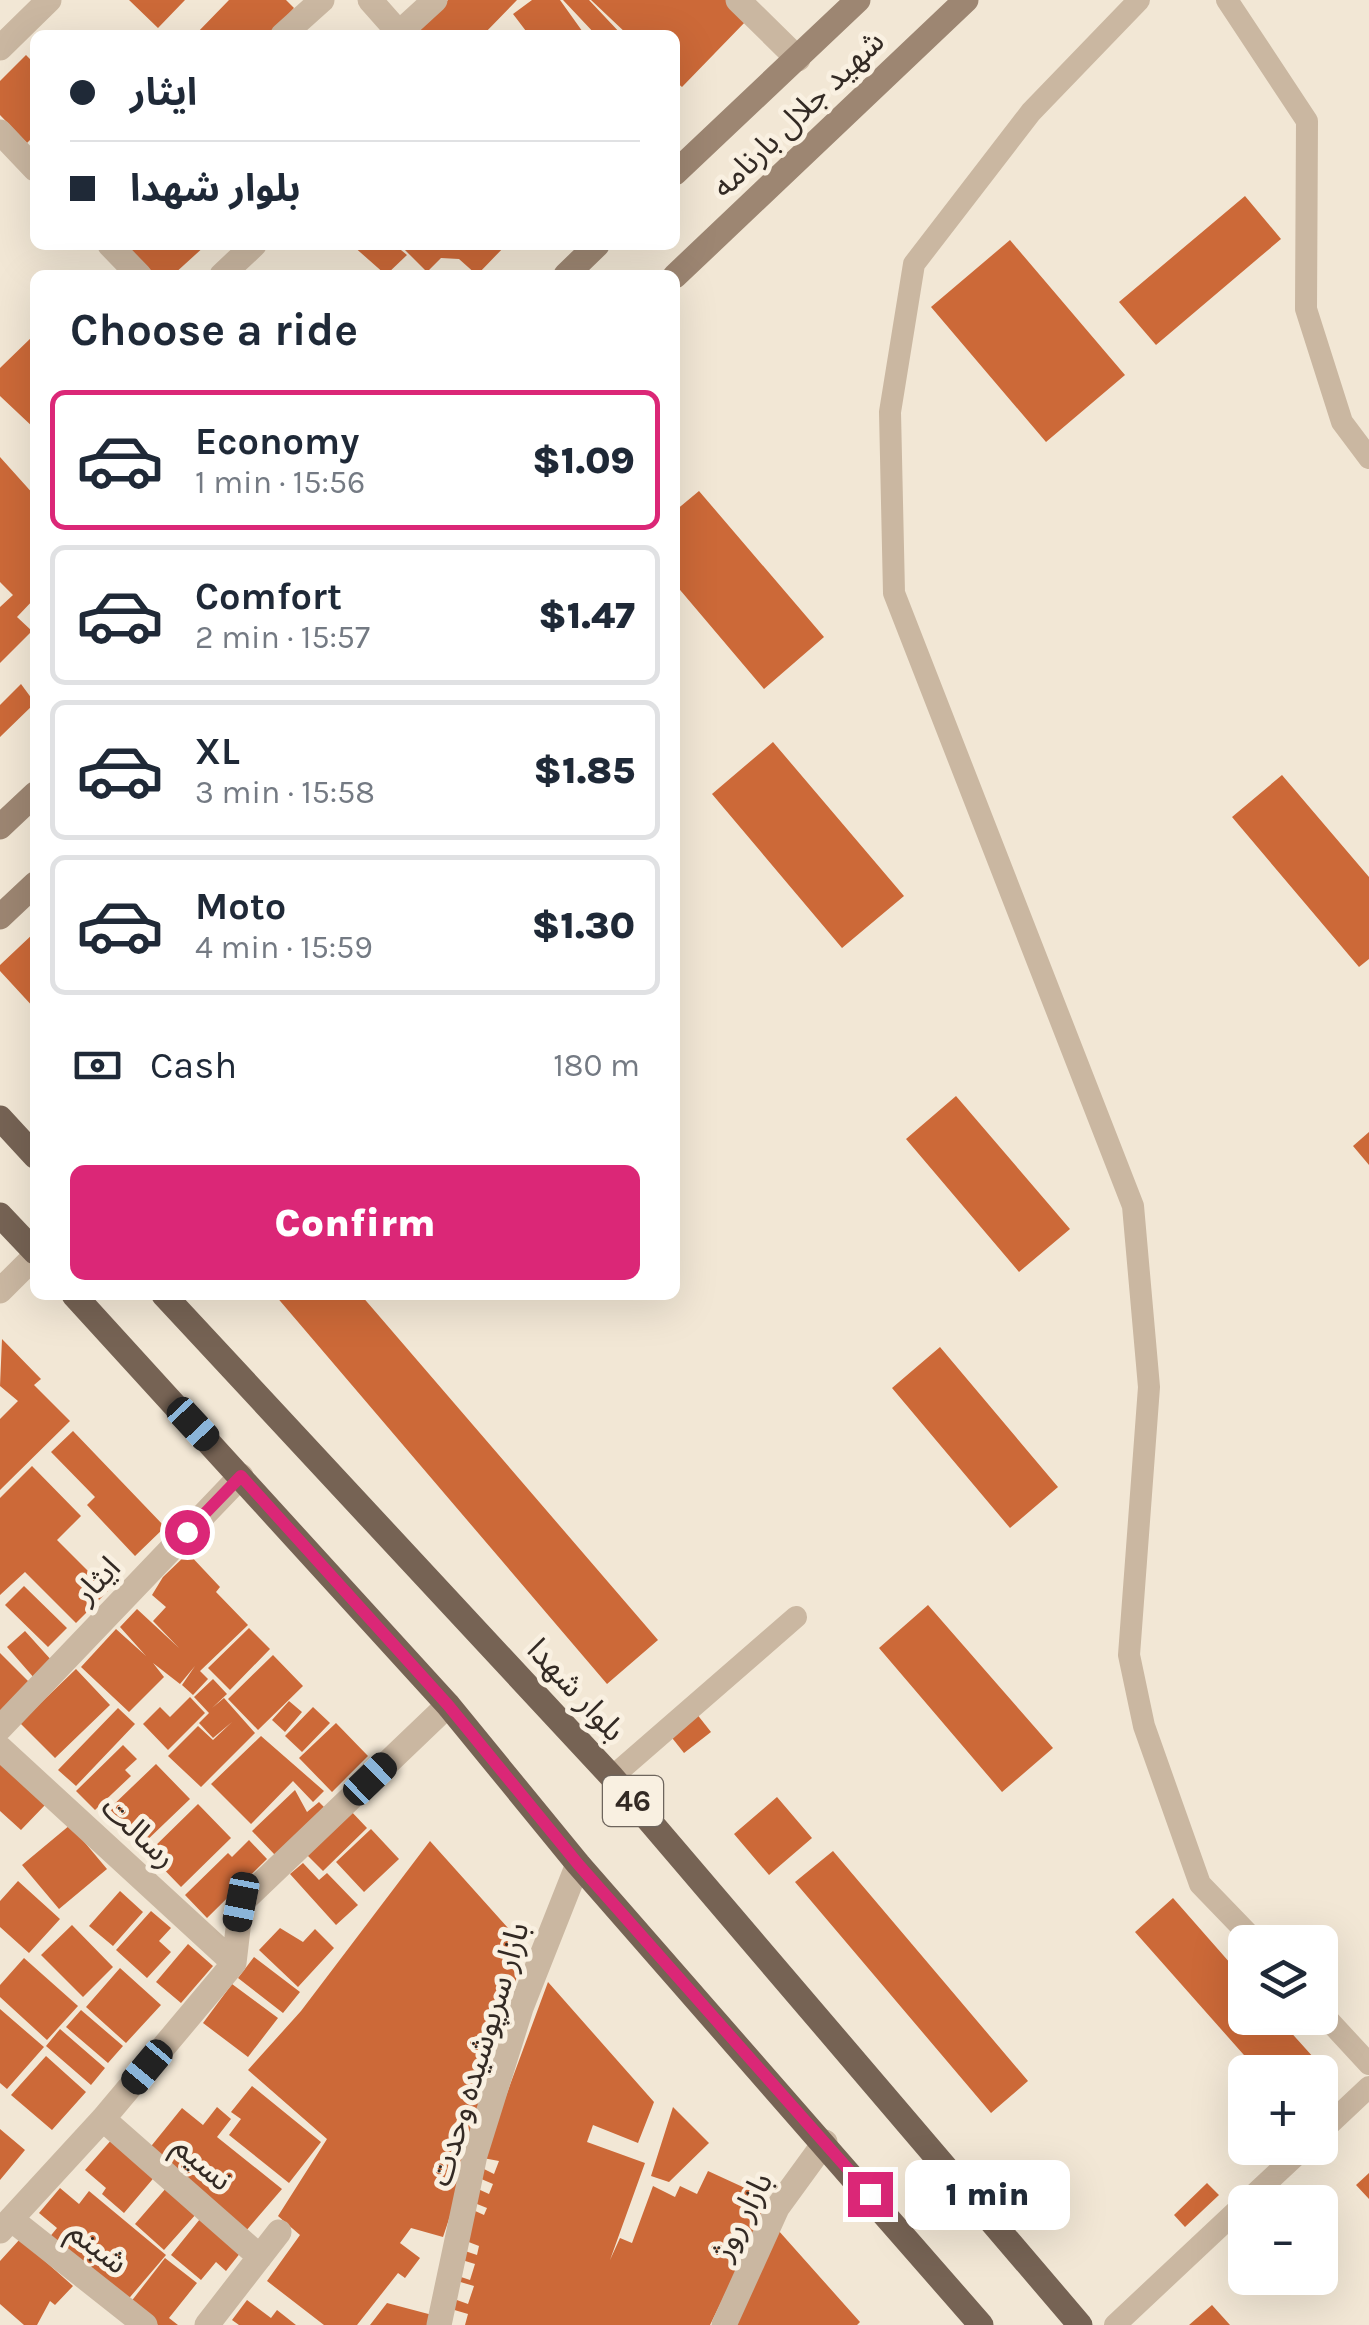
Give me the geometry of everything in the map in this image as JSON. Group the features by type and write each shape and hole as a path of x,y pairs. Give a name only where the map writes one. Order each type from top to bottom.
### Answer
{"main road":[{"path":"0,1118 30,1151"},
{"path":"0,1215 30,1248"},
{"name":"46","path":"79,1300 448,1705 578,1864 981,2325"},
{"name":"بلوار شهدا","path":"169,1300 612,1777 1080,2325"}],"street":[{"path":"0,48 49,0"},
{"path":"289,30 322,0"},
{"path":"370,0 396,30"},
{"path":"404,30 435,0"},
{"path":"738,0 798,58"},
{"name":"شهید جلال بارنامه","path":"680,167 858,0"},
{"name":"شهید جلال بارنامه","path":"680,271 966,0"},
{"path":"0,132 30,163"},
{"path":"115,250 134,270"},
{"path":"227,270 249,250"},
{"path":"571,270 592,250"},
{"path":"0,827 30,799"},
{"path":"0,917 30,889"},
{"path":"0,1290 30,1259"},
{"name":"ایثار","path":"0,1728 241,1476"},
{"path":"6,2225 103,2119 234,1963 241,1902 448,1705"},
{"name":"رسالت","path":"0,1748 234,1963"},
{"name":"بازار سرپوشیده وحدت","path":"439,2325 475,2154 521,2008 578,1864"},
{"name":"نسیم","path":"103,2119 260,2257"},
{"name":"بازار روژ","path":"724,2325 777,2208 825,2142"},
{"name":"شبنم","path":"6,2225 145,2325"},
{"path":"207,2325 279,2232"}],"lane":[{"path":"1140,0 1031,112 914,264 890,412 894,593 1133,1206 1149,1387 1129,1655 1144,1726 1200,1884 1240,1925"},
{"path":"1228,0 1307,121 1306,310 1342,422 1369,458"},
{"path":"612,1777 796,1617"},
{"path":"1338,2031 1369,2064"},
{"path":"1338,2116 1369,2087"},
{"path":"1264,2185 1286,2165"},
{"path":"1115,2325 1228,2219"}],"building":[{"path":"129,0 185,0 158,28"},
{"path":"229,0 286,0 294,8 274,30 200,30"},
{"path":"448,0 517,0 488,30 418,30"},
{"path":"532,0 560,0 581,30 525,30 513,14"},
{"path":"563,0 589,0 617,30 591,30"},
{"path":"591,0 726,0 747,20 682,87 680,30 623,30"},
{"path":"26,55 30,59 27,143 0,115 0,81"},
{"path":"1245,196 1281,239 1156,345 1119,302"},
{"path":"1010,240 1125,375 1046,442 931,307"},
{"path":"130,250 200,250 178,270 151,270"},
{"path":"358,250 401,250 407,255 391,270 380,270"},
{"path":"405,250 501,250 482,270 471,270 459,259 441,258 425,270"},
{"path":"30,339 30,424 0,396 0,368"},
{"path":"0,457 30,490 30,603 17,617 30,633 0,663 0,607 13,595 0,582"},
{"path":"699,491 824,637 764,689 680,590 680,507"},
{"path":"21,684 30,696 30,708 0,737 0,705"},
{"path":"773,742 904,896 842,948 712,794"},
{"path":"1282,775 1369,877 1369,959 1359,967 1232,817"},
{"path":"30,937 30,1004 0,971 0,965"},
{"path":"956,1096 1070,1229 1019,1272 906,1139"},
{"path":"1369,1132 1369,1165 1353,1146"},
{"path":"279,1300 365,1300 658,1640 607,1684"},
{"path":"2,1339 41,1379 34,1385 70,1421 0,1490 0,1419 18,1401 0,1386"},
{"path":"940,1347 1058,1487 1010,1528 892,1388"},
{"path":"73,1431 165,1527 135,1556 87,1505 95,1497 51,1452"},
{"path":"32,1466 81,1516 57,1540 108,1591 76,1623 25,1572 0,1595 0,1498"},
{"path":"188,1553 220,1587 216,1592 248,1625 200,1671 208,1679 193,1695 182,1685 195,1666 180,1684 153,1663 164,1677 129,1712 81,1667 116,1629 146,1656 120,1627 137,1609 179,1648 153,1621 166,1607 152,1595 163,1577"},
{"path":"24,1586 67,1628 48,1647 5,1605"},
{"path":"928,1605 1053,1748 1002,1792 879,1648"},
{"path":"249,1628 270,1649 230,1690 208,1668"},
{"path":"25,1631 53,1662 35,1679 7,1647"},
{"path":"0,1653 29,1682 0,1711"},
{"path":"273,1655 303,1686 258,1730 228,1699"},
{"path":"76,1669 110,1705 55,1758 20,1723"},
{"path":"213,1679 227,1694 212,1708 224,1698 255,1733 201,1787 168,1756 198,1726 213,1740 232,1722 213,1738 199,1723 209,1713 194,1697"},
{"path":"190,1697 205,1713 168,1750 143,1724 160,1707 170,1717"},
{"path":"289,1701 302,1712 285,1732 272,1720"},
{"path":"313,1707 330,1723 302,1752 285,1736"},
{"path":"118,1708 135,1724 76,1786 58,1770"},
{"path":"696,1713 711,1732 684,1753 669,1734"},
{"path":"336,1723 368,1756 332,1792 299,1758"},
{"path":"261,1736 324,1791 313,1802 293,1781 251,1824 211,1784"},
{"path":"123,1745 137,1759 125,1770 131,1776 95,1810 76,1791"},
{"path":"0,1763 46,1804 21,1830 0,1811"},
{"path":"156,1764 190,1799 142,1845 108,1810"},
{"path":"295,1790 307,1812 319,1802 324,1807 275,1855 252,1831"},
{"path":"777,1797 812,1838 769,1875 734,1834"},
{"path":"198,1804 231,1838 181,1887 148,1853"},
{"path":"349,1809 367,1828 323,1871 304,1852"},
{"path":"70,1825 107,1869 59,1909 22,1865"},
{"path":"371,1829 399,1859 364,1892 336,1862"},
{"path":"249,1840 267,1859 207,1918 185,1895 228,1853 232,1857"},
{"path":"430,1841 524,1946 484,2114 443,2237 411,2228 400,2243 420,2258 405,2278 398,2273 357,2325 324,2325 267,2281 300,2235 278,2216 327,2139 248,2070 301,2011"},
{"path":"833,1851 1028,2081 991,2113 795,1882"},
{"path":"303,1863 319,1880 327,1873 358,1905 336,1925 290,1874"},
{"path":"18,1881 60,1919 29,1953 0,1927 0,1901"},
{"path":"120,1891 143,1912 113,1946 89,1926"},
{"path":"1173,1898 1228,1961 1228,2035 1293,2035 1311,2055 1244,2055 1135,1932"},
{"path":"151,1911 171,1928 159,1941 171,1952 147,1978 116,1950"},
{"path":"72,1925 113,1967 83,1997 41,1955"},
{"path":"280,1928 303,1942 315,1929 334,1948 298,1987 259,1950"},
{"path":"188,1944 213,1966 181,2003 156,1982"},
{"path":"254,1957 300,1992 283,2013 238,1978"},
{"path":"24,1958 78,2006 47,2040 0,1997 0,1985"},
{"path":"120,1968 161,2005 126,2043 86,2007"},
{"path":"548,1982 654,2102 638,2143 593,2125 587,2142 645,2163 610,2260 620,2238 632,2243 653,2186 675,2197 680,2186 697,2194 708,2171 771,2200 710,2325 465,2325 468,2314 451,2309 454,2299 468,2304 474,2286 457,2281 458,2276 470,2280 475,2264 462,2260 465,2251 477,2255 479,2246 466,2241 473,2210 484,2215 487,2208 472,2202 478,2189 489,2194 493,2184 479,2178 484,2169 494,2174 499,2161 483,2158"},
{"path":"232,1984 278,2018 248,2057 203,2023"},
{"path":"0,2009 44,2047 7,2089 0,2083"},
{"path":"81,2010 123,2046 108,2063 66,2027"},
{"path":"60,2029 105,2068 91,2085 46,2046"},
{"path":"46,2056 86,2092 52,2130 11,2095"},
{"path":"252,2086 321,2142 289,2183 229,2135 241,2119 231,2112"},
{"path":"217,2107 231,2119 217,2137 282,2189 245,2232 148,2150 182,2108 203,2125"},
{"path":"673,2107 709,2143 669,2182 651,2176"},
{"path":"0,2129 25,2150 0,2180"},
{"path":"113,2138 157,2174 124,2213 102,2194 106,2188 85,2170"},
{"path":"1369,2173 1369,2199 1356,2185"},
{"path":"1207,2183 1219,2195 1185,2227 1174,2215"},
{"path":"167,2187 197,2213 164,2250 135,2224"},
{"path":"60,2188 79,2204 89,2191 166,2255 125,2303 48,2239 57,2228 39,2213"},
{"path":"200,2219 241,2252 226,2271 216,2262 201,2280 171,2255"},
{"path":"778,2230 860,2322 857,2325 730,2325"},
{"path":"20,2239 73,2286 55,2305 50,2301 37,2325 24,2325 0,2304 0,2261"},
{"path":"165,2258 197,2283 169,2318 178,2325 158,2325 130,2303"},
{"path":"247,2300 271,2318 277,2310 296,2325 239,2325 232,2320"},
{"path":"387,2303 436,2316 434,2325 370,2325"},
{"path":"1212,2305 1230,2325 1189,2325"}],"route":[{"path":"187,1532 241,1476 448,1705 578,1864 870,2194"}]}
